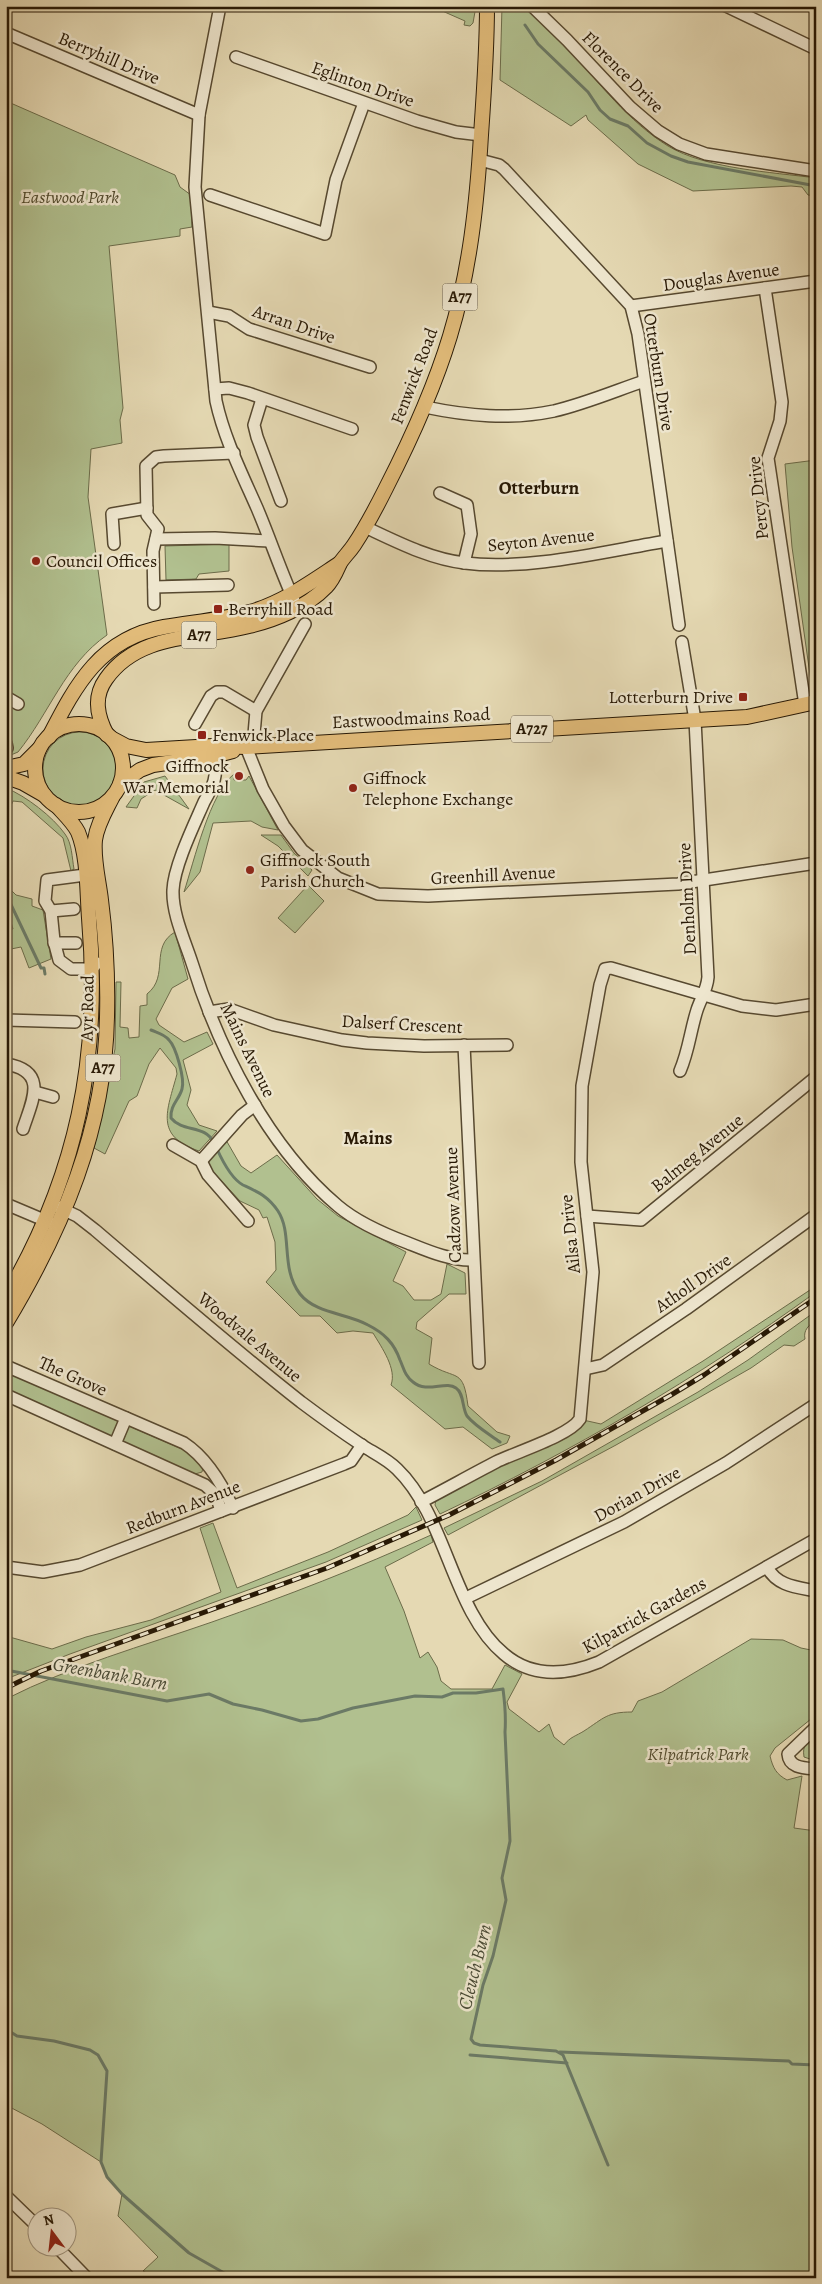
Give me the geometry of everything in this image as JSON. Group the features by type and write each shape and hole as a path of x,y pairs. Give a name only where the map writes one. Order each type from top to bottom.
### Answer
{"main road":[{"name":"Fenwick Road","path":"46,741 80,681 103,655 120,643 163,627 250,612 294,601 326,588 340,563 365,527 406,450 425,407 438,373 460,300 473,228 480,160 486,69 487,6"},
{"name":"Fenwick Road","path":"109,736 98,714 98,699 104,681 114,668 127,657 157,643 248,626 278,617 294,601"},
{"name":"Eastwoodmains Road","path":"120,784 140,770 153,765 214,751 250,746 747,717 810,704"},
{"path":"6,768 24,764 59,730 77,725 90,726 109,736 117,746 122,760 120,784 112,798 102,806 89,811 74,812 56,806 44,795 23,783 6,777"},
{"name":"Eastwoodmains Road","path":"109,736 126,746 146,750 214,751"},
{"path":"44,795 39,785 36,771 37,760 46,741"},
{"name":"Ayr Road","path":"6,1297 36,1242 44,1220 58,1207 88,1150 100,1092 106,1038 106,952 95,842 100,822 112,798"},
{"name":"Ayr Road","path":"6,1323 58,1226 58,1207 86,1086 92,1036 92,969 85,875 77,831 56,806"}],"street":[{"path":"220,6 199,115 195,198 215,389 220,418 294,601"},
{"name":"Florence Drive","path":"532,6 567,40 630,108 672,140 692,150 706,154 816,171"},
{"path":"726,6 816,49"},
{"name":"Berryhill Drive","path":"6,32 199,115"},
{"name":"Eglinton Drive","path":"236,57 364,103 456,132 481,134"},
{"path":"210,195 325,234 336,180 364,103"},
{"name":"Otterburn Drive","path":"480,160 499,165 504,169 631,306 638,334 679,625"},
{"name":"Douglas Avenue","path":"631,306 816,281"},
{"name":"Percy Drive","path":"765,288 782,402 780,421 768,458 810,704"},
{"name":"Arran Drive","path":"208,312 229,316 249,329 370,367"},
{"path":"425,407 465,415 511,416 554,410 644,381"},
{"path":"215,389 229,388 352,429"},
{"path":"262,399 254,425 281,501"},
{"path":"154,604 153,551 158,529 147,515 146,466 156,457 234,453"},
{"path":"440,493 467,505 471,534 464,563"},
{"path":"114,544 112,514 147,508"},
{"name":"Seyton Avenue","path":"365,527 419,552 464,563 495,566 538,562 667,541"},
{"path":"156,539 215,538 269,541"},
{"path":"154,588 228,585"},
{"path":"250,746 256,711 305,624"},
{"path":"682,642 695,720"},
{"path":"195,724 211,696 216,692 224,692 256,711"},
{"path":"6,697 18,704"},
{"name":"Denholm Drive","path":"680,1071 690,1045 696,1012 702,996 708,989 695,720"},
{"path":"6,743 7,748"},
{"name":"Greenhill Avenue","path":"250,746 264,789 293,840 326,870 365,890 393,896 704,881 816,863"},
{"name":"Mains Avenue","path":"214,751 214,782 189,836 173,890 178,919 209,1012 226,1049 255,1105 275,1136 292,1159 338,1206 353,1217 422,1248 464,1260 473,1260"},
{"path":"85,875 47,880 46,901 51,912 54,943 59,960 64,966 71,969 92,969 106,952"},
{"path":"51,912 74,909"},
{"path":"54,943 76,942"},
{"name":"Ailsa Drive","path":"422,1502 494,1463 575,1427 580,1419 593,1272 581,1162 582,1086 603,971 610,968 702,996"},
{"path":"702,996 742,1006 776,1010 816,1004"},
{"name":"Dalserf Crescent","path":"209,1012 229,1008 274,1025 342,1040 393,1045 507,1045"},
{"path":"6,1020 75,1022"},
{"name":"Cadzow Avenue","path":"464,1045 479,1363"},
{"path":"6,1064 23,1068 35,1083 35,1092 23,1129"},
{"name":"Balmeg Avenue","path":"588,1216 641,1220 816,1077"},
{"path":"35,1092 53,1097"},
{"path":"201,1161 242,1115 255,1105"},
{"path":"173,1145 201,1161 208,1174 248,1221"},
{"path":"6,1204 58,1226"},
{"name":"Woodvale Avenue","path":"58,1207 95,1230 299,1400 397,1469 422,1502"},
{"name":"Atholl Drive","path":"585,1369 603,1366 686,1309 816,1215"},
{"name":"The Grove","path":"6,1366 184,1443 198,1453 233,1508"},
{"path":"6,1395 205,1485 216,1495 221,1510"},
{"name":"Dorian Drive","path":"466,1598 624,1522 726,1463 816,1404"},
{"path":"115,1444 126,1418"},
{"name":"Redburn Avenue","path":"6,1567 43,1572 67,1569 101,1558 344,1464 350,1461 362,1445"},
{"name":"Kilpatrick Gardens","path":"422,1502 466,1598 485,1634 503,1654 514,1661 540,1671 570,1672 600,1662 816,1539"},
{"path":"767,1567 772,1576 786,1585 816,1591"},
{"path":"816,1727 791,1749 788,1754 788,1759 793,1765 816,1769"},
{"path":"6,2196 28,2217"},
{"path":"66,2256 87,2278"}],"green space":[{"path":"431,6 476,6 473,23 470,26 464,25 465,21"},
{"path":"502,6 525,7 539,16 627,113 668,146 683,154 720,165 816,178 816,196 808,195 802,187 791,186 693,191 638,164 588,120 586,115 571,126 500,80"},
{"name":"Eastwood Park","path":"6,101 175,175 180,187 191,195 192,227 180,229 180,236 109,246 123,408 120,420 122,443 91,449 88,497 107,635 80,660 18,752 6,757"},
{"path":"816,460 815,692 812,689 792,547 785,464"},
{"path":"229,544 229,571 199,574 196,579 166,580 165,546"},
{"path":"80,732 101,738 111,748 117,769 111,790 101,800 80,806 59,800 49,790 43,769 49,748 59,738"},
{"path":"234,774 234,780 246,780 249,776 278,830 262,827 251,821 213,823 200,872 184,892 210,812 225,783"},
{"path":"165,776 189,809 155,790 141,799 137,808 126,807 144,782"},
{"path":"6,788 30,802 60,827 69,842 74,869 71,871 63,838 22,802 13,801 6,818"},
{"path":"261,835 281,835 294,853 312,870 308,876 278,846"},
{"path":"6,885 16,895 32,899 32,906 43,910 51,959 29,968 21,947 6,950 6,929 13,929 6,904"},
{"path":"308,885 324,901 295,933 278,918"},
{"path":"175,932 188,979 172,988 156,1019 159,1025 184,1042 207,1032 213,1044 183,1060 191,1090 187,1105 199,1125 217,1131 199,1151 175,1138 167,1121 177,1074 176,1068 160,1048 149,1064 137,1096 129,1101 105,1154 94,1148 115,1049 116,982 121,982 120,1027 128,1028 129,1038 139,1037 140,1006 147,1005 147,994 154,987 157,979 163,945 167,938"},
{"path":"226,1140 241,1166 251,1173 277,1155 317,1199 338,1216 406,1252 393,1281 403,1286 414,1300 431,1300 441,1294 447,1264 465,1273 466,1294 449,1294 417,1322 416,1329 432,1338 429,1364 461,1380 464,1385 468,1406 497,1432 510,1436 507,1443 492,1449 463,1427 445,1429 391,1385 392,1372 390,1365 373,1333 353,1331 337,1333 320,1316 300,1316 266,1282 276,1270 275,1242 267,1217 263,1218 259,1210 240,1201 205,1163"},
{"path":"816,1286 816,1292 680,1384 537,1465 440,1514 435,1505 436,1499 583,1420 601,1424 703,1361"},
{"path":"816,1311 816,1320 806,1330 805,1339 794,1346 784,1345 751,1368 616,1445 448,1535 444,1528 542,1481 698,1392 748,1360"},
{"path":"18,1374 119,1419 112,1438 6,1391 6,1378"},
{"path":"129,1426 189,1452 203,1467 202,1472 195,1474 122,1443"},
{"path":"416,1507 422,1520 326,1562 70,1654 6,1679 6,1636 52,1649 86,1637 151,1620 221,1592 200,1528 213,1523 237,1588 328,1552 408,1515"},
{"name":"Kilpatrick Park","path":"431,1535 433,1542 385,1567 404,1611 420,1658 428,1652 437,1667 441,1681 451,1689 492,1689 505,1665 522,1674 507,1702 509,1709 539,1732 549,1724 554,1737 564,1745 571,1738 606,1717 617,1713 632,1712 638,1701 662,1692 751,1639 783,1640 801,1648 816,1651 816,1715 775,1748 770,1756 772,1764 783,1778 787,1780 802,1776 794,1828 816,1831 816,2278 156,2278 143,2271 158,2257 118,2216 122,2194 107,2177 101,2162 42,2124 6,2105 6,1699 82,1666 295,1592"},
{"path":"816,1733 816,1761 804,1757 804,1749 810,1738"}],"waterway":[{"path":"525,25 538,44 588,92 600,110 610,119 628,126 647,143 671,156 688,162 816,186"},
{"path":"6,894 41,968 44,968 45,974"},
{"path":"151,1030 163,1035 172,1044 181,1071 182,1089 173,1106 171,1118 182,1126 205,1133 214,1143"},
{"path":"217,1149 231,1174 243,1185 266,1198 278,1211 285,1230 290,1273 300,1294 314,1306 360,1321 379,1331 395,1348 405,1372 413,1382 424,1387 447,1385 459,1390 464,1409 470,1420 500,1442"},
{"name":"Cleuch Burn","path":"6,1670 167,1701 209,1694 233,1704 301,1721 318,1719 353,1708 415,1696 442,1697 453,1693 476,1693 503,1689 510,1841 502,1878 506,1900 493,1956 483,1985 471,2039 474,2043 480,2045 556,2051 563,2055 608,2165"},
{"name":"Greenbank Burn","path":"6,2024 9,2031 17,2036 54,2041 90,2050 98,2055 107,2071 101,2162 107,2177 122,2194 189,2253 233,2278"},
{"path":"560,2052 789,2061 792,2064 816,2065"},
{"path":"470,2055 567,2063"}],"railway":[{"path":"6,1688 41,1671 327,1568 449,1515 556,1460 671,1395 704,1375 816,1298"}],"place":[{"name":"Council Offices","path":"36,561"},
{"name":"Berryhill Road","path":"218,609"},
{"name":"Lotterburn Drive","path":"743,697"},
{"name":"Fenwick Place","path":"202,735"},
{"name":"Giffnock War Memorial","path":"239,776"},
{"name":"Giffnock Telephone Exchange","path":"353,788"},
{"name":"Giffnock South Parish Church","path":"250,870"}],"district":[{"name":"Otterburn","path":"539,488"},
{"name":"Mains","path":"368,1138"}]}
